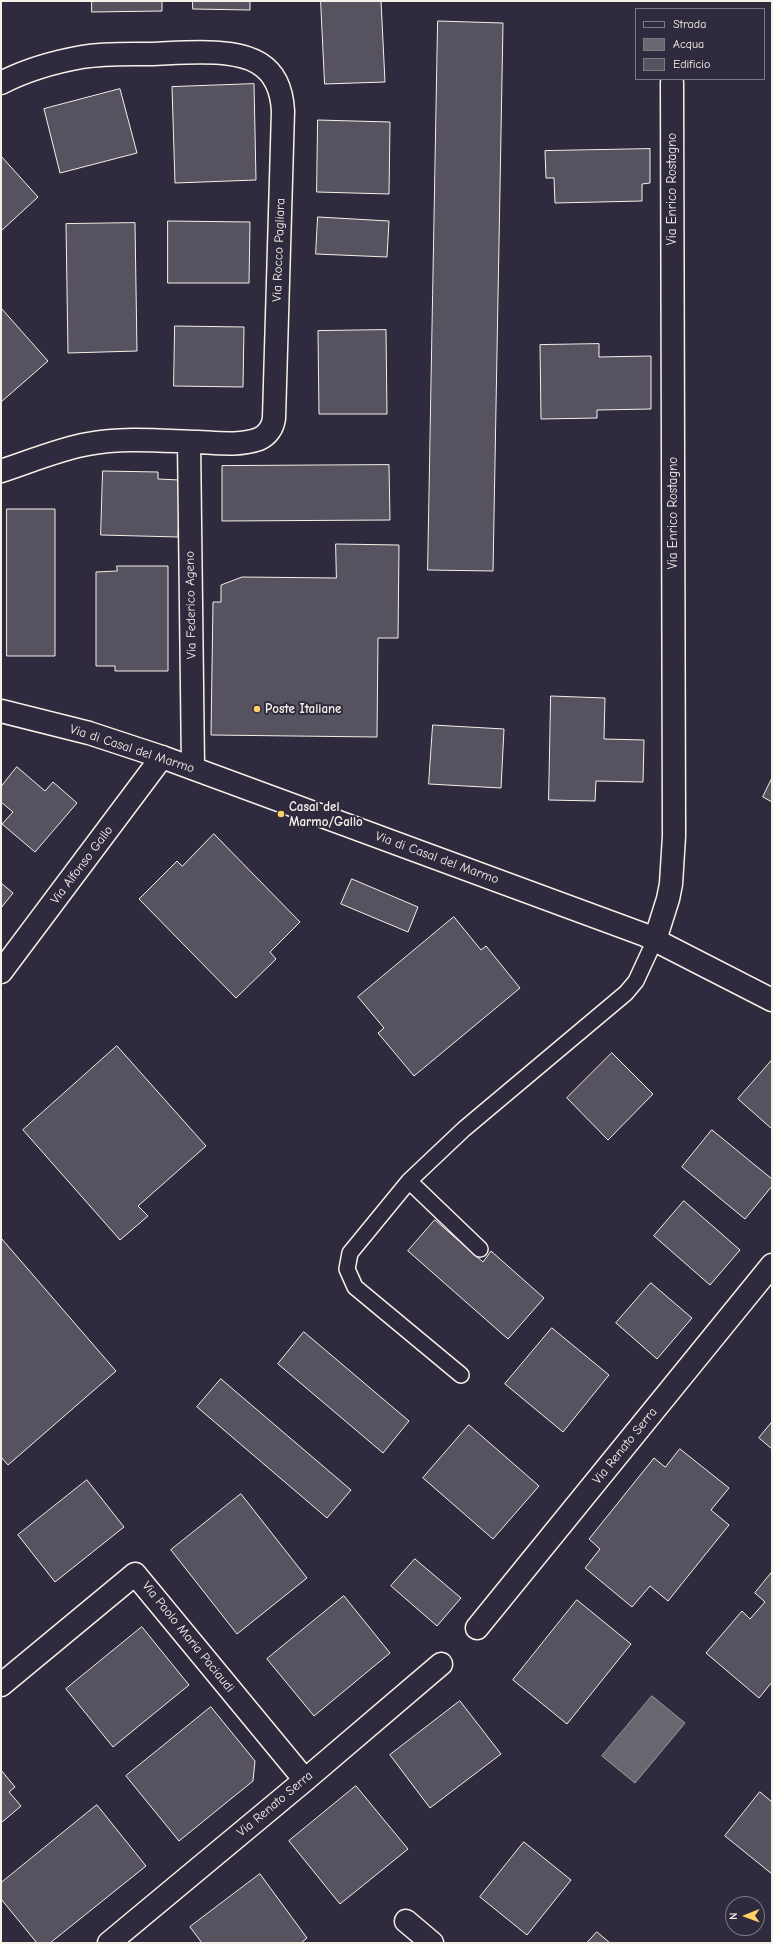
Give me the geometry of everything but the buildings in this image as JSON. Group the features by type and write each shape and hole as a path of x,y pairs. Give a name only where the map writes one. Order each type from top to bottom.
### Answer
{"street":[{"name":"Via Rocco Pagliara","path":"1,83 42,67 83,57 107,54 220,54 250,59 264,67 274,79 282,98 283,111 273,423 265,435 238,444 108,441 87,444 1,471"},
{"name":"Via Enrico Rostagno","path":"655,940 668,899 671,884 674,836 672,83"},
{"name":"Via Federico Ageno","path":"188,442 193,768"},
{"name":"Via di Casal del Marmo","path":"1,711 89,733 162,757 655,940 772,1000"},
{"name":"Via Alfonso Gallo","path":"1,972 162,757"},
{"name":"Via Renato Serra","path":"477,1628 772,1265"},
{"name":"Via Paolo Maria Paciaudi","path":"1,1685 135,1574 305,1780"},
{"name":"Via Renato Serra","path":"108,1943 305,1780 440,1664"},
{"path":"406,1921 432,1943"}],"lane":[{"path":"461,1374 355,1287 347,1269 350,1253 409,1181 464,1129 626,993 636,981 655,940"},
{"path":"409,1181 480,1249"}],"water":[{"path":"652,1696 685,1723 635,1783 602,1756"}],"place":[{"name":"Poste Italiane","path":"257,709"},
{"name":"Casal del Marmo/Gallo","path":"281,814"}]}
